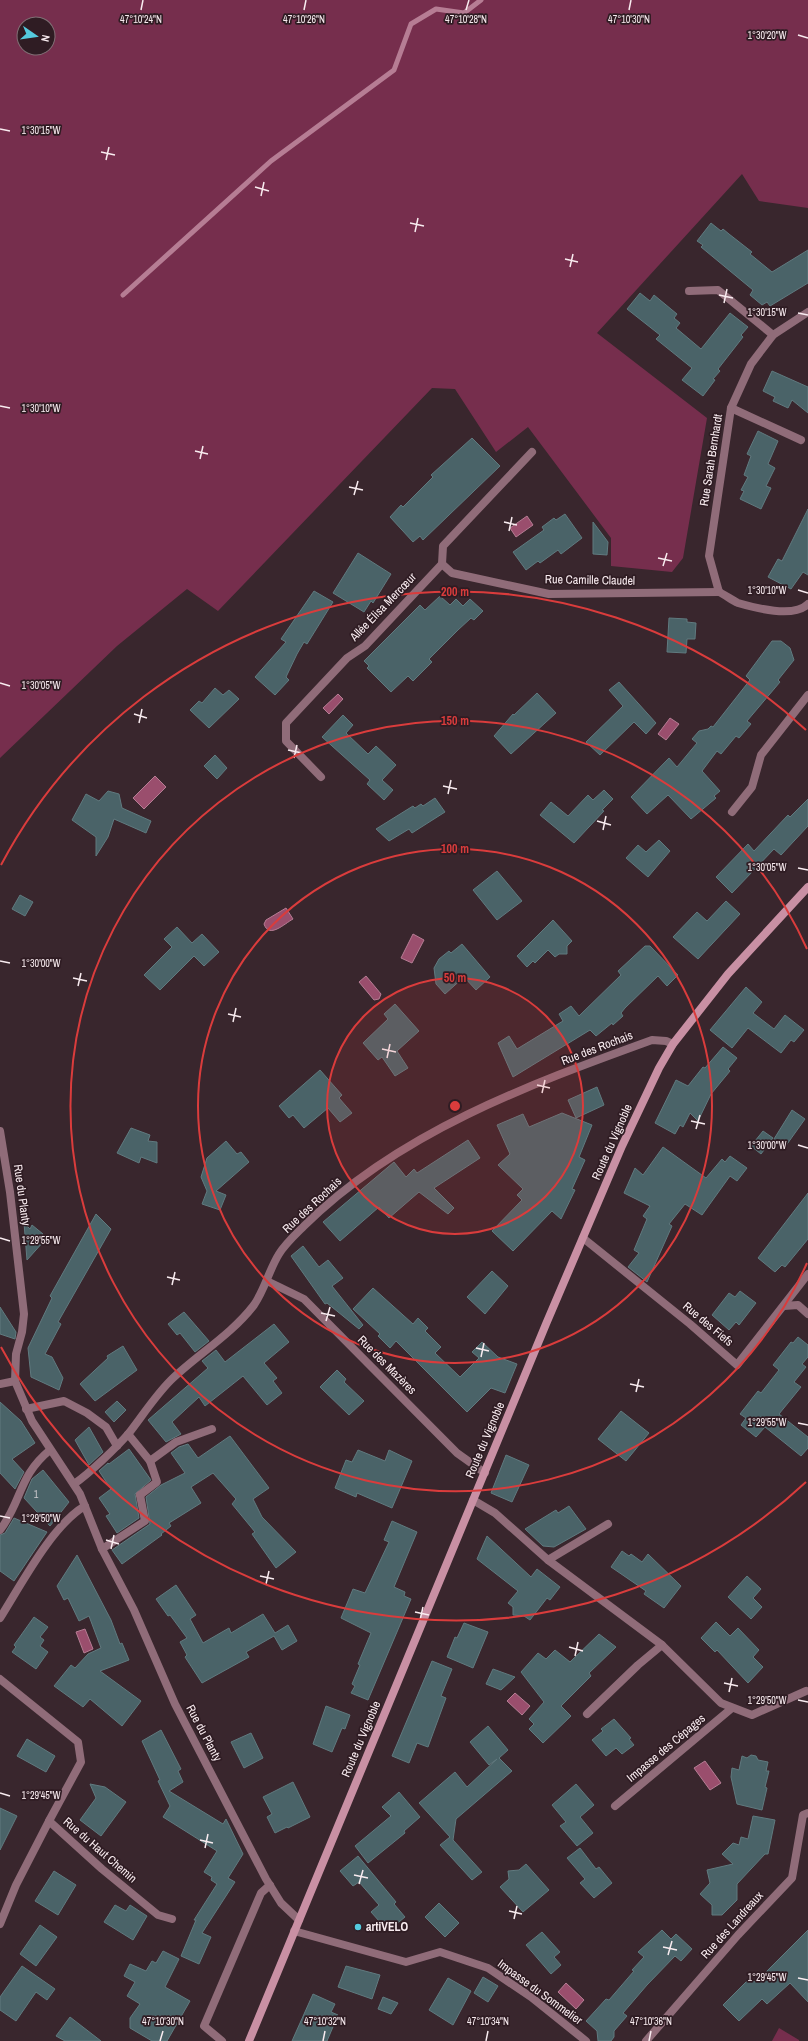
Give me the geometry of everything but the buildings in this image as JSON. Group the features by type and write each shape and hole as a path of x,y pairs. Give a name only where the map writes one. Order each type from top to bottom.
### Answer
{"street":[{"path":"689,291 718,290 773,335"},
{"name":"Rue Sarah Bernhardt","path":"719,592 709,556 731,408 751,364 773,335 808,312"},
{"path":"731,408 801,440"},
{"path":"442,564 443,546 532,452"},
{"name":"Rue Camille Claudel","path":"442,564 452,573 549,594 719,592"},
{"name":"Allée Élisa Mercœur","path":"321,777 286,741 286,723 347,658 365,646 442,564"},
{"path":"719,592 737,602 786,612 805,608 808,604"},
{"path":"732,812 752,787 761,755 808,695"},
{"name":"Route du Vignoble","path":"249,2041 473,1500 583,1238 643,1101 659,1068 673,1044 728,974 808,887"},
{"name":"Rue des Rochais","path":"128,1434 170,1381 219,1342 243,1318 255,1303 267,1281 279,1253 304,1226 358,1179 390,1156 504,1097 652,1040 666,1041 673,1044"},
{"name":"Rue du Planty","path":"0,1131 10,1192 24,1314 22,1332 16,1354 15,1381 26,1409 50,1450 74,1484 85,1506 102,1549 134,1610 176,1704 270,1885 281,1903 299,1920"},
{"name":"Rue des Fiefs","path":"583,1238 690,1324 737,1365 784,1306"},
{"path":"784,1306 808,1274"},
{"name":"Rue des Mazères","path":"267,1281 304,1299 457,1453 485,1473"},
{"path":"784,1306 798,1305 808,1314"},
{"path":"0,1384 15,1381"},
{"path":"26,1409 64,1401 87,1413 106,1427 116,1446"},
{"path":"150,1461 176,1442 212,1429"},
{"path":"74,1484 84,1477 128,1434 150,1461 157,1482 140,1495 145,1521 102,1549"},
{"path":"0,1530 10,1513 25,1478 37,1461 50,1450"},
{"path":"473,1500 495,1513 548,1560 662,1645 720,1703 752,1715 806,1691"},
{"path":"0,1618 58,1528 85,1506"},
{"path":"548,1560 608,1524"},
{"path":"587,1714 638,1664 662,1645"},
{"name":"Rue du Haut Chemin","path":"0,1679 78,1742 81,1762 49,1820 102,1869 158,1915 172,1919"},
{"name":"Impasse des Cépages","path":"615,1806 732,1708"},
{"name":"Rue des Landreaux","path":"646,2041 738,1935 792,1878 804,1815 808,1813"},
{"path":"0,1924 16,1885 49,1820"},
{"path":"222,2041 204,2026 261,1893 270,1885"},
{"name":"Impasse du Sommelier","path":"294,1931 406,1962 440,1952 488,1968 531,1997 586,2041"}],"shaded area":[{"path":"0,0 808,0 808,208 759,201 742,174 597,333 707,418 683,558 672,572 611,566 611,538 528,427 496,452 455,389 432,388 218,611 187,589 117,646 0,758"},
{"path":"527,516 533,525 516,537 510,528"},
{"path":"338,694 343,699 329,714 323,708"},
{"path":"670,718 679,724 666,740 658,734"},
{"path":"155,776 166,787 144,809 133,798"},
{"path":"286,908 293,919 277,929 269,930 266,928 264,924 266,920"},
{"path":"413,934 424,940 412,963 401,958"},
{"path":"366,976 381,994 379,999 374,1000 359,982"},
{"path":"85,1629 93,1649 84,1653 76,1632"},
{"path":"515,1693 530,1706 522,1715 507,1701"},
{"path":"705,1761 721,1783 710,1790 694,1768"},
{"path":"566,1983 584,2000 576,2009 558,1992"},
{"path":"779,2028 799,2040 799,2041 772,2041"}],"waterway":[{"path":"123,295 271,161 394,70 411,24 436,9 464,13 481,0"}],"place":[{"name":"artiVELO","path":"358,1927"}]}
